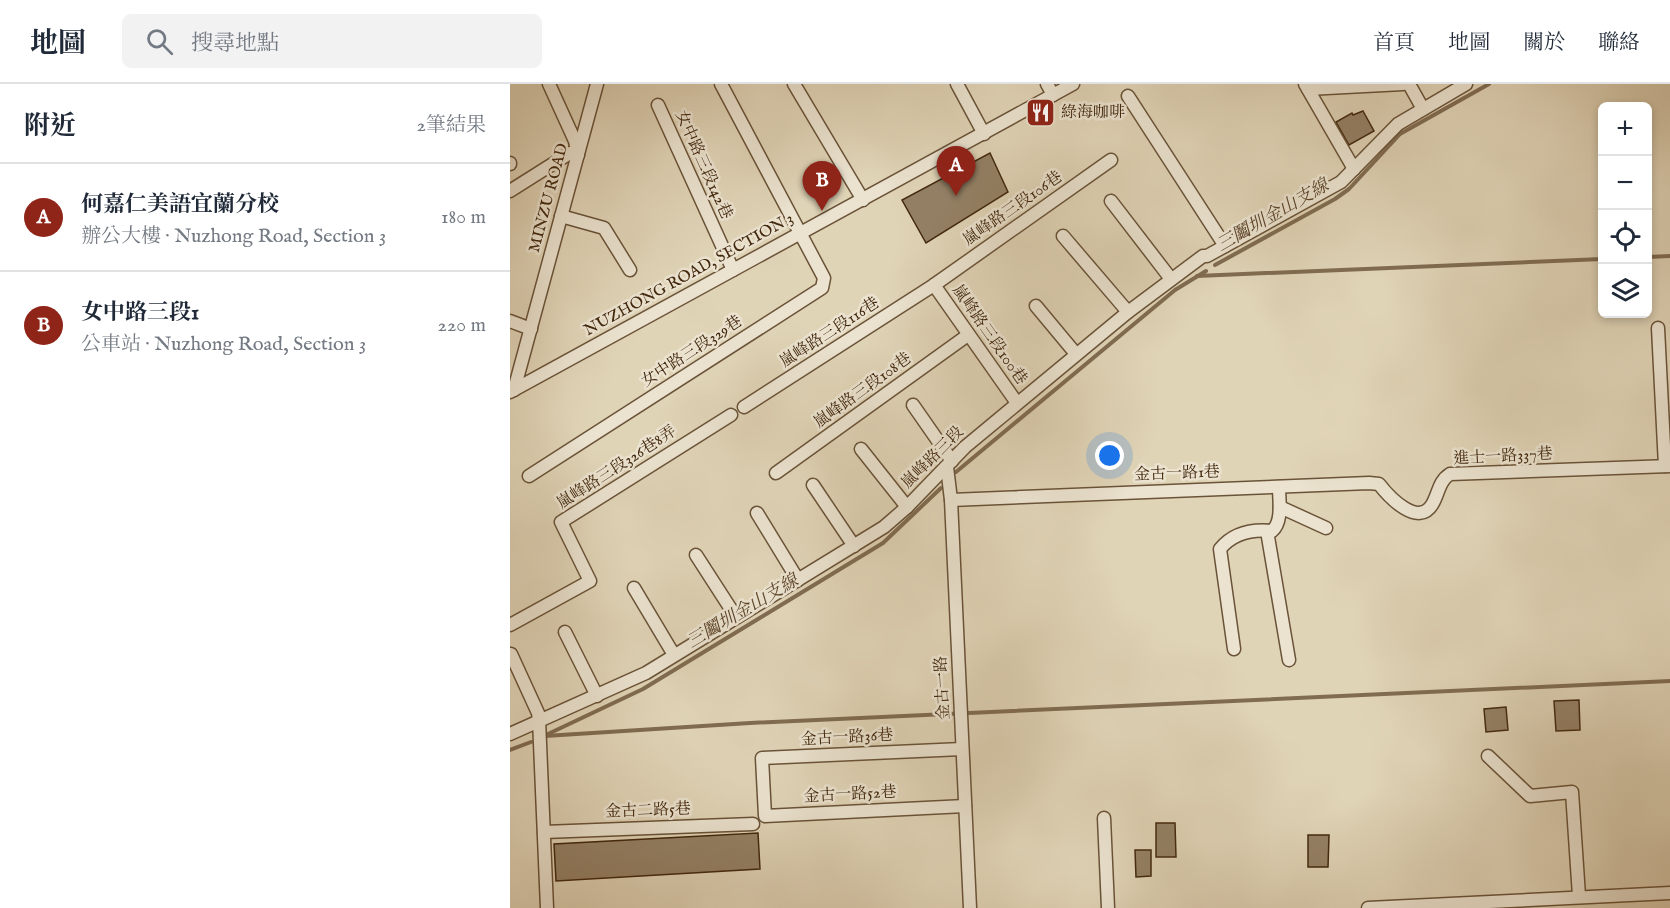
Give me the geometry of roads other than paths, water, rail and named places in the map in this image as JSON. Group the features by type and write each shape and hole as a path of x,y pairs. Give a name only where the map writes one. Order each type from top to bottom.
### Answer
{"street":[{"path":"510,191 570,153 578,155 575,141 549,84"},
{"name":"MINZU ROAD","path":"512,391 531,330 597,84"},
{"name":"女中路三段329巷","path":"529,476 822,288 824,278 721,84"},
{"path":"794,84 863,200"},
{"path":"957,84 984,134"},
{"name":"NUZHONG ROAD, SECTION 3","path":"512,391 984,134 1050,89 1073,84"},
{"path":"1354,169 1306,87 1403,84"},
{"path":"1409,84 1423,109"},
{"name":"嵐峰路三段","path":"510,734 646,673 884,527 907,507 965,447 1076,354 1171,279 1203,256 1207,256 1341,182 1398,124 1466,84"},
{"path":"1128,96 1225,246"},
{"name":"女中路三段142巷","path":"658,105 733,270"},
{"name":"嵐峰路三段106巷","path":"934,285 1111,160"},
{"path":"1111,201 1171,279"},
{"path":"561,216 604,228 630,270"},
{"path":"1063,236 1128,312"},
{"name":"嵐峰路三段100巷","path":"934,285 1017,404"},
{"name":"嵐峰路三段116巷","path":"744,407 934,285"},
{"path":"1036,306 1076,354"},
{"path":"510,321 531,330"},
{"path":"1658,328 1667,466"},
{"name":"嵐峰路三段108巷","path":"776,474 968,334"},
{"path":"913,405 949,464"},
{"name":"嵐峰路三段326巷8弄","path":"510,625 590,581 561,522 731,415"},
{"path":"861,449 907,507"},
{"name":"金古一路","path":"949,464 970,908"},
{"name":"進士一路337巷","path":"1369,483 1379,484 1389,497 1407,511 1421,512 1432,506 1443,479 1450,474 1667,466"},
{"name":"金古一路1巷","path":"951,500 1369,483"},
{"path":"813,485 854,546"},
{"path":"1234,648 1220,549 1225,542 1236,535 1259,530 1272,531 1276,528 1280,507 1279,487"},
{"path":"1280,507 1326,528"},
{"path":"757,513 798,580"},
{"path":"1267,531 1289,660"},
{"path":"696,555 736,617"},
{"path":"634,588 674,655"},
{"path":"564,632 597,696"},
{"path":"512,654 539,720 547,908"},
{"name":"金古一路36巷","path":"764,787 762,758 962,749"},
{"path":"1488,756 1530,796 1572,792 1579,896"},
{"name":"金古一路52巷","path":"764,787 765,816 965,806"},
{"path":"1104,818 1108,908"},
{"name":"金古二路5巷","path":"544,832 753,824"},
{"path":"1368,908 1670,893"}],"waterway":[{"name":"三鬮圳金山支線","path":"1215,265 1335,199 1349,189 1400,134 1489,84"},
{"path":"1652,257 1670,256"},
{"path":"1197,276 1598,259"},
{"name":"三鬮圳金山支線","path":"956,472 1175,290 1206,271"},
{"name":"三鬮圳金山支線","path":"548,734 643,689 883,543 941,488"},
{"path":"545,736 750,723 1670,681"},
{"name":"三鬮圳金山支線","path":"510,750 531,742"}],"place":[{"name":"綠海咖啡","path":"1040,113"},
{"name":"何嘉仁美語宜蘭分校","path":"956,196"},
{"name":"女中路三段1","path":"822,211"}]}
